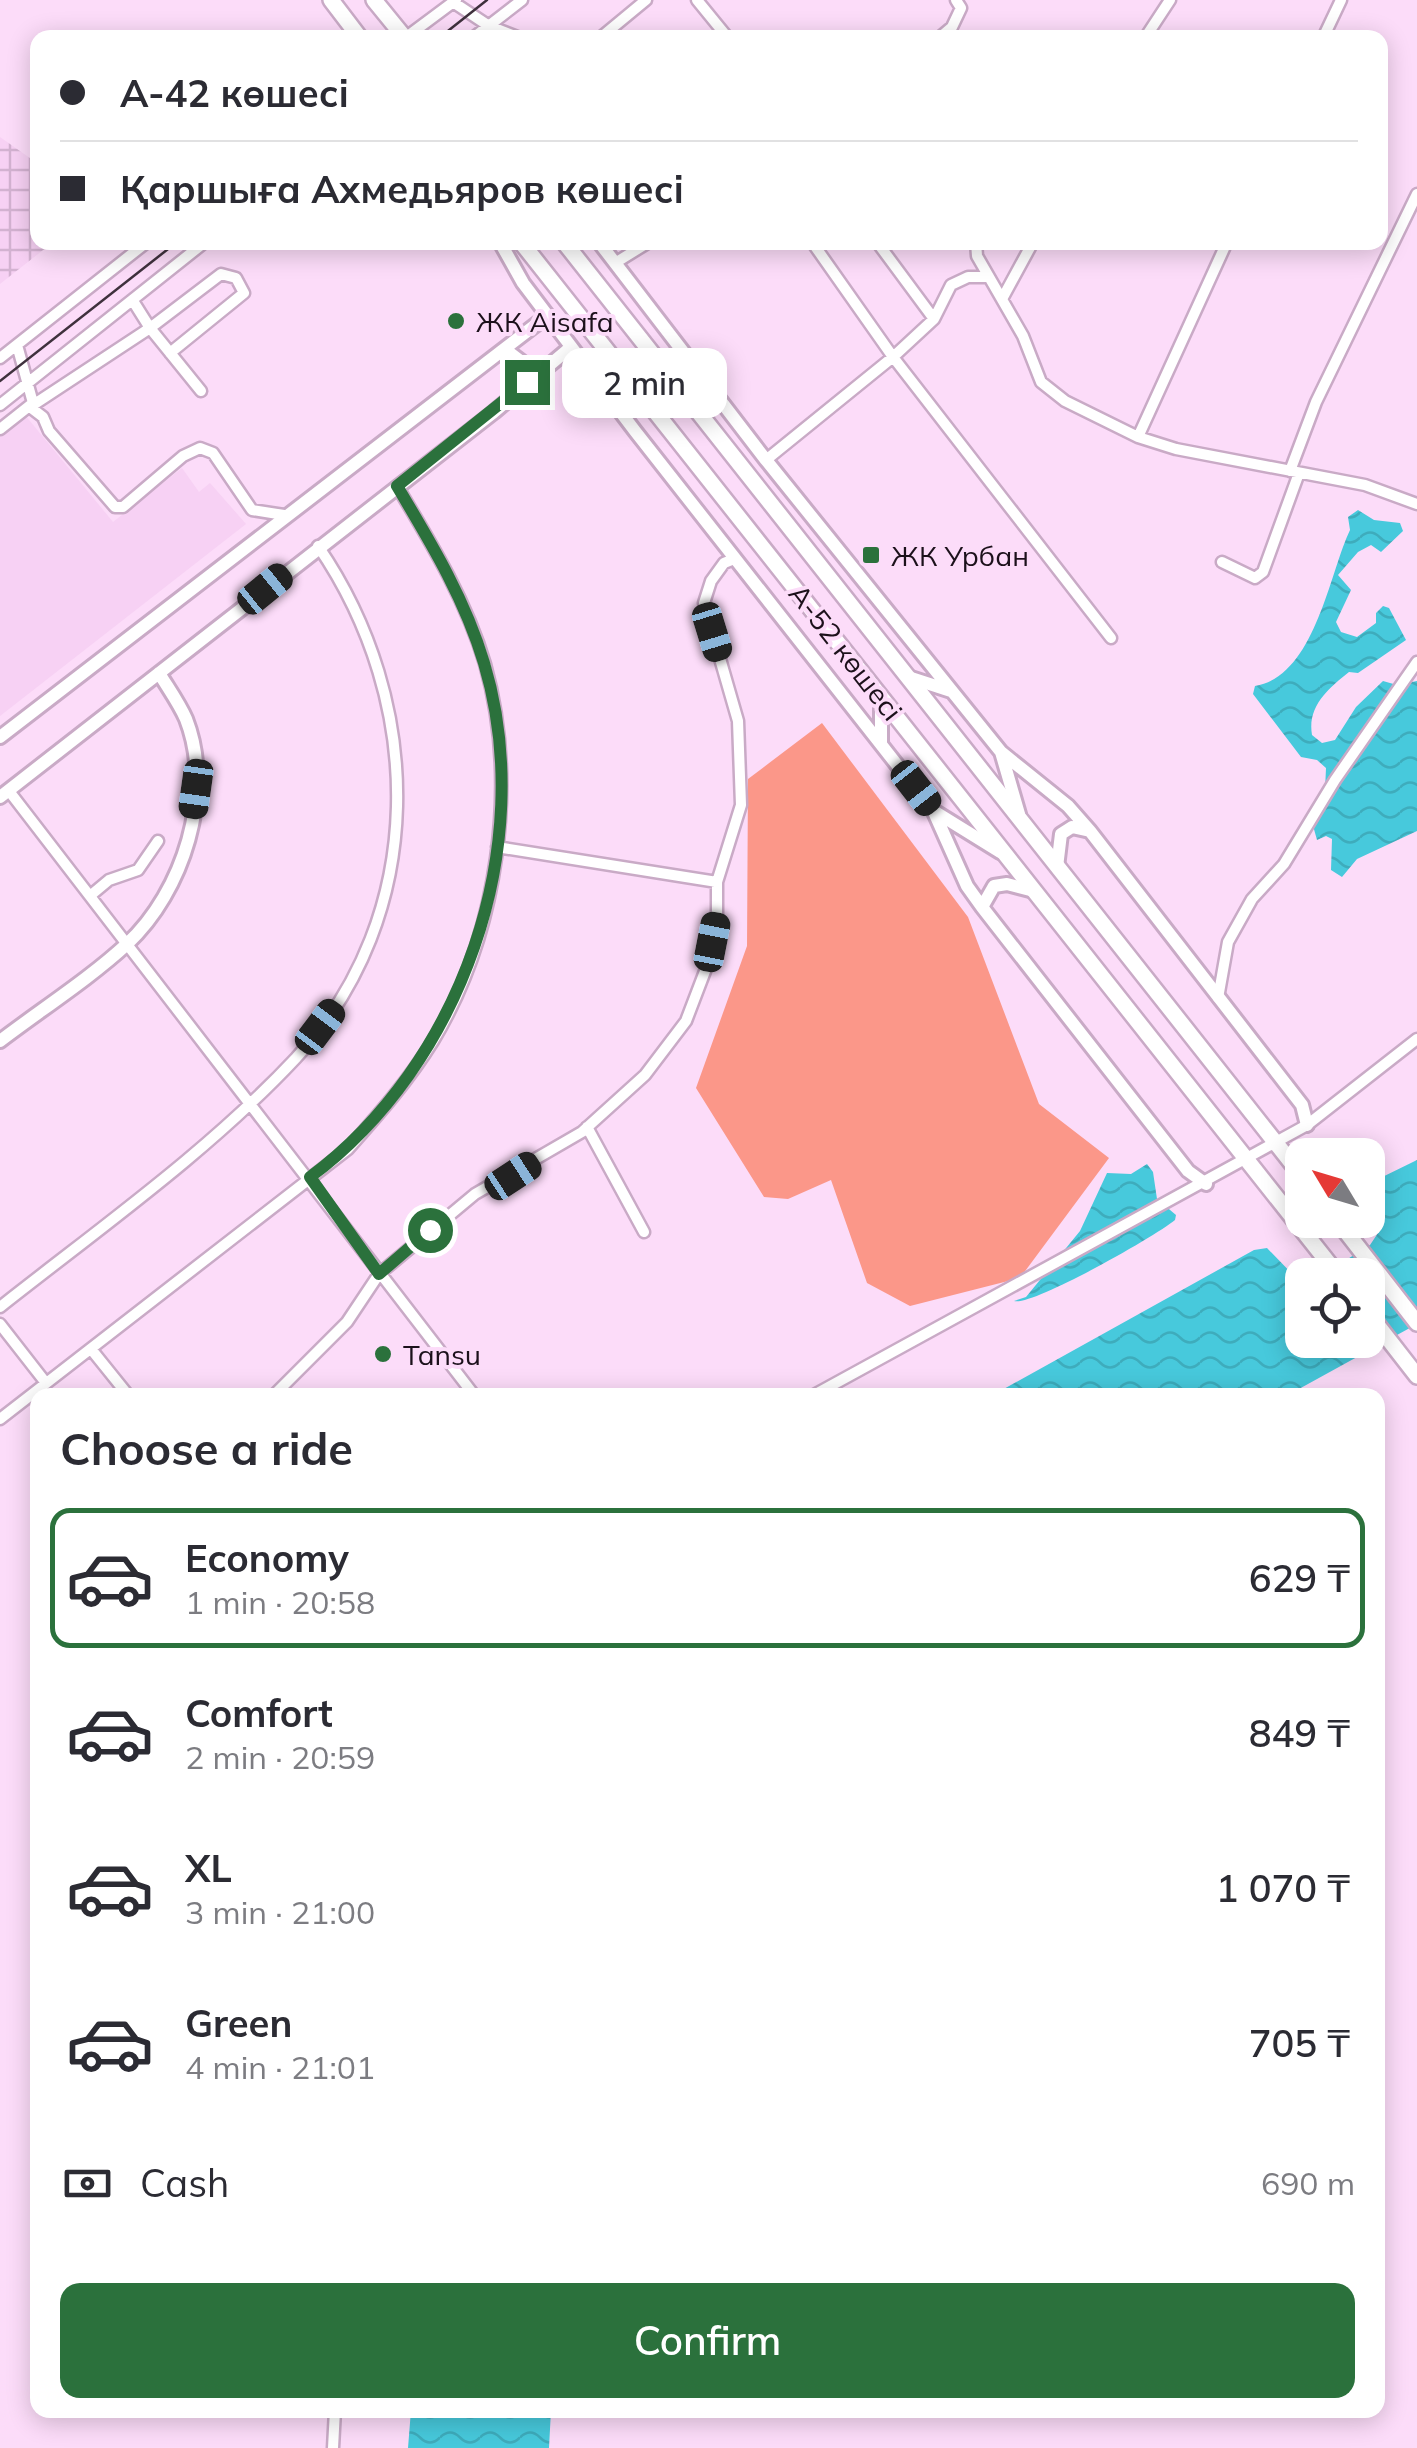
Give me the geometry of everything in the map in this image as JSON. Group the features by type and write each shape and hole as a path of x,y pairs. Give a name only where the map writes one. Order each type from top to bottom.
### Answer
{"main road":[{"path":"331,0 354,30"},
{"path":"374,0 398,30"},
{"name":"А-52 көшесі","path":"527,250 1325,1258"},
{"name":"А-52 көшесі","path":"570,250 902,676 1285,1154"},
{"path":"1351,1238 1417,1323"},
{"path":"1385,1335 1417,1376"}],"street":[{"path":"484,30 522,0"},
{"path":"610,30 646,0"},
{"path":"690,0 712,30"},
{"path":"697,0 721,30"},
{"path":"948,30 961,8 956,0"},
{"path":"1150,30 1170,0"},
{"path":"1327,30 1341,0"},
{"path":"416,30 455,1 499,30"},
{"path":"1222,562 1255,578 1264,572 1316,402 1417,194"},
{"path":"0,358 137,250"},
{"path":"0,404 196,250"},
{"path":"505,250 571,347 934,812 967,886 982,907 1188,1171 1206,1184"},
{"path":"604,250 766,460 1001,752 1068,806 1090,830 1302,1105 1308,1125"},
{"path":"615,263 636,250"},
{"path":"818,250 892,357 1111,638"},
{"path":"883,250 934,320"},
{"path":"979,250 987,277 1002,299 1042,382 1065,401 1138,437 1176,449 1364,485 1417,504"},
{"path":"1002,299 1030,250"},
{"path":"1138,437 1223,250"},
{"path":"0,429 150,328 221,274 236,278 244,293 170,353"},
{"path":"766,460 934,320 951,285 968,278 987,277"},
{"path":"133,301 201,391"},
{"path":"0,737 284,515 548,316"},
{"path":"17,345 33,399 30,408"},
{"path":"469,1388 91,896 4,794 571,347"},
{"path":"506,350 528,366 527,382"},
{"path":"30,408 43,417 49,431 114,507 123,507 183,456 200,448 213,453 252,510 284,515"},
{"path":"39,1388 348,1148 391,1100 434,1039 467,968 497,847 499,745 485,665 441,559 397,486"},
{"path":"0,1307 250,1102 298,1056 342,997 381,903 396,836 395,734 386,684 345,585 318,546"},
{"path":"281,1388 347,1322 379,1274 475,1194 513,1176 587,1127 644,1075 686,1021 707,966 717,918 717,882 742,805 738,721 704,603 711,581 724,562 734,559"},
{"path":"1218,998 1228,942 1252,899 1284,864 1334,780 1417,662"},
{"path":"0,1041 127,944 153,915 184,855 196,789 194,751 186,720 159,673"},
{"path":"902,676 953,692"},
{"path":"880,742 881,696"},
{"path":"1001,752 1022,826"},
{"path":"934,812 1006,856"},
{"path":"1056,867 1061,834 1072,827 1090,830"},
{"path":"91,896 108,880 138,870 158,841"},
{"path":"497,847 717,882"},
{"path":"982,907 994,886 1007,884 1034,892"},
{"path":"827,1388 1308,1125 1417,1039"},
{"path":"587,1127 644,1232"},
{"path":"0,1324 46,1383"},
{"path":"91,1349 122,1388"},
{"path":"0,1418 30,1395"},
{"path":"333,2448 335,2418"}],"shaded area":[{"path":"0,137 30,158 30,250 43,250 0,284"},
{"path":"25,415 113,522 182,468 199,492 210,483 246,524 0,716 0,436"},
{"path":"822,723 968,917 1039,1104 1109,1158 1020,1278 910,1306 867,1283 831,1180 788,1199 764,1197 696,1088 747,946 748,779"}],"water":[{"path":"1358,510 1374,520 1400,523 1403,531 1381,552 1371,545 1358,552 1338,575 1351,590 1336,622 1341,632 1357,637 1376,623 1376,613 1383,606 1389,608 1406,640 1358,673 1349,672 1327,691 1313,715 1312,735 1322,743 1335,740 1356,707 1383,681 1397,685 1417,681 1417,831 1357,859 1342,877 1331,870 1332,839 1326,836 1317,840 1312,822 1325,790 1326,768 1317,760 1301,757 1253,694 1255,686 1275,678 1292,664 1306,644 1350,530 1348,517"},
{"path":"1417,1160 1417,1324 1385,1342 1385,1258 1349,1258 1375,1238 1385,1238 1385,1176"},
{"path":"1147,1164 1153,1172 1157,1199 1176,1215 1175,1220 1067,1282 1025,1300 1014,1301 1026,1297 1080,1231 1107,1173 1131,1174"},
{"path":"1267,1248 1285,1267 1285,1358 1355,1358 1301,1388 1006,1388 1254,1250"},
{"path":"410,2418 551,2418 549,2448 408,2448"}],"tram line":[{"path":"449,30 487,0"},
{"path":"0,381 167,250"}],"place":[{"name":"ЖК Aisafa","path":"456,321"},
{"name":"ЖК Урбан","path":"871,555"},
{"name":"Tansu","path":"383,1354"}],"route":[{"path":"430,1230 379,1274 310,1177 348,1148 391,1100 434,1039 467,968 490,888 497,847 499,745 485,665 441,559 397,486 527,382"}]}
